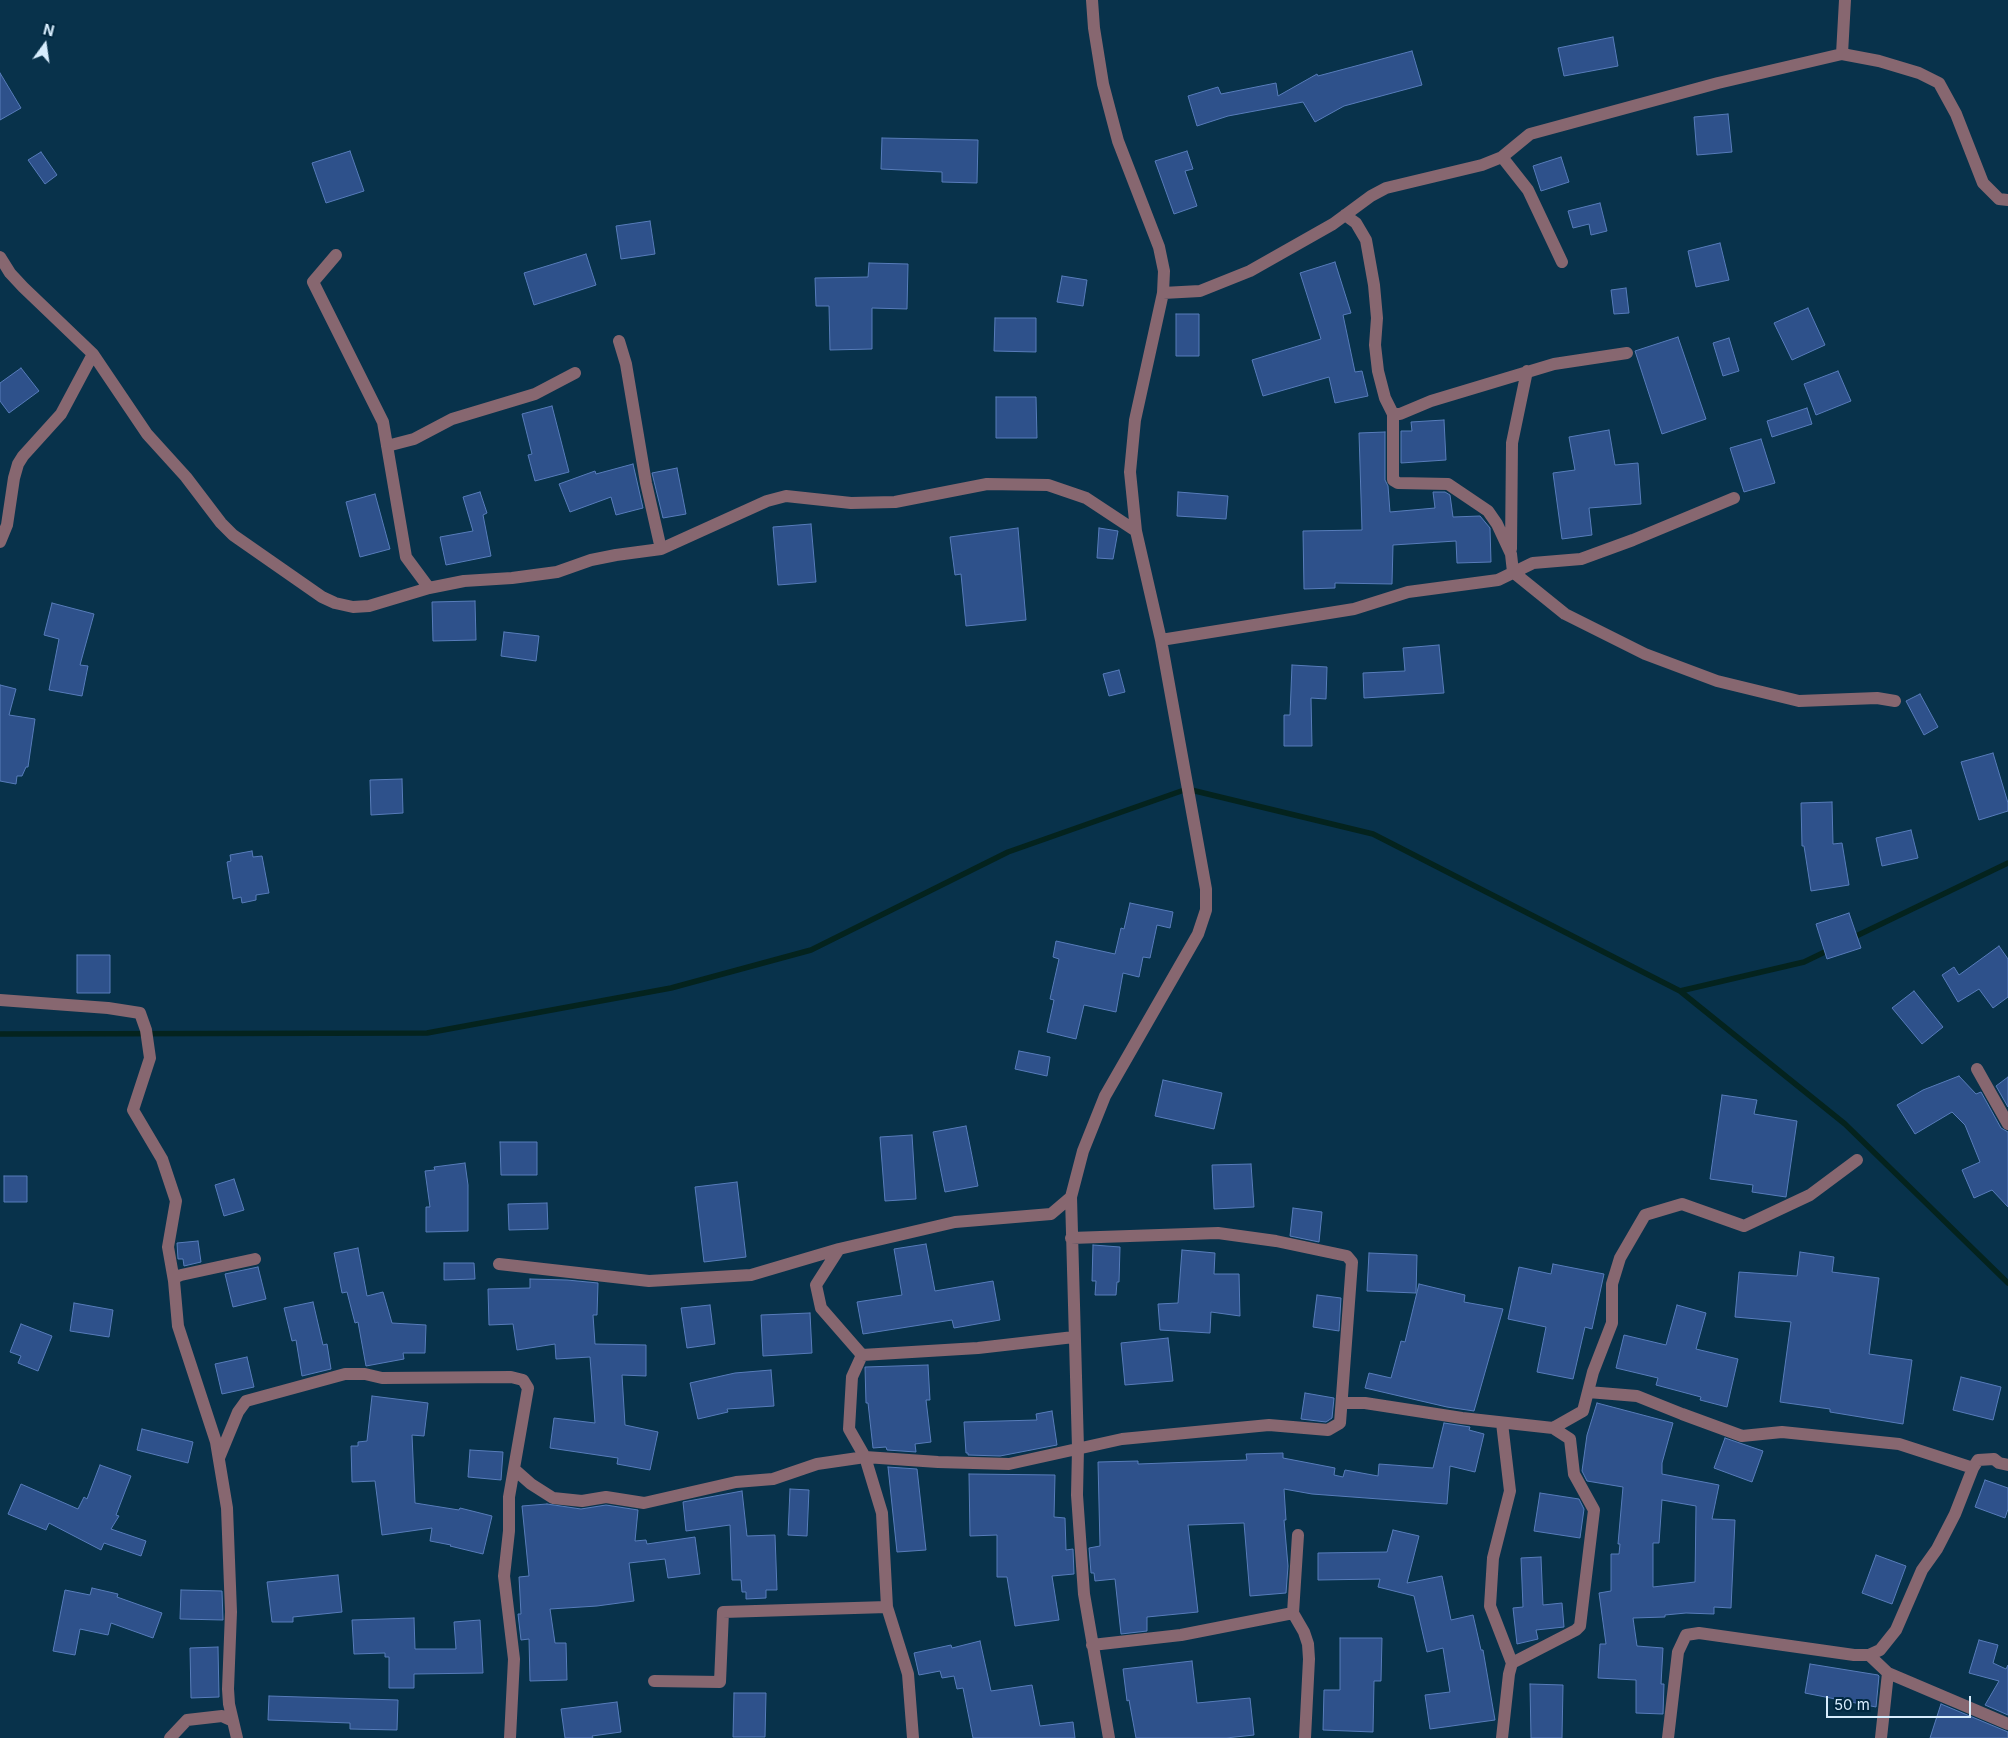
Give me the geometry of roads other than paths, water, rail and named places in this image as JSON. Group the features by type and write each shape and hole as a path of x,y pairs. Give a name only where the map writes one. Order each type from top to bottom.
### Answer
{"street":[{"path":"1092,0 1094,28 1103,84 1118,141 1158,247 1164,271 1163,293 1135,420 1130,472 1136,531 1161,640 1206,889 1206,910 1198,934 1105,1096 1083,1151 1071,1197 1078,1448 1077,1495 1084,1594 1109,1738"},
{"path":"1842,54 1844,0"},
{"path":"1163,293 1200,291 1250,271 1333,224 1371,196 1386,188 1482,165 1502,157 1530,134 1718,83 1842,54 1919,72 1939,83 1956,114 1983,183 1999,199 2008,200"},
{"path":"1502,157 1528,190 1562,262"},
{"path":"1345,215 1356,223 1366,240 1374,285 1375,345 1378,371 1385,398 1393,414 1393,480 1398,484 1448,484 1488,511 1497,524 1511,554"},
{"path":"336,255 313,282 383,422 406,557 428,588"},
{"path":"0,257 10,273 23,287 93,354 147,434 186,477 221,523 241,540 322,597 335,603 353,607 369,606 428,588 464,581 512,578 557,572 608,556 661,549 767,501 786,496 851,503 895,502 987,484 1048,485 1086,498 1136,531"},
{"path":"619,341 626,364 646,483 661,549"},
{"path":"1393,414 1400,414 1431,401 1527,371 1554,364 1627,353"},
{"path":"0,542 7,525 18,464 61,414 93,354"},
{"path":"1527,371 1512,443 1510,500 1513,572 1566,614 1645,654 1717,681 1799,701 1877,698 1895,701"},
{"path":"387,446 414,439 452,419 535,394 575,372"},
{"path":"1161,640 1354,609 1408,592 1498,580 1533,563 1581,559 1633,540 1734,498"},
{"path":"0,1000 108,1008 140,1013 146,1030 150,1058 133,1110 162,1159 176,1201 168,1246 174,1281 178,1326 216,1442 219,1458 227,1508 231,1612 228,1689 229,1704 237,1738"},
{"path":"1977,1069 2008,1124"},
{"path":"1553,1428 1583,1411 1593,1372 1612,1324 1612,1284 1620,1258 1645,1215 1682,1204 1744,1226 1810,1195 1857,1160"},
{"path":"499,1264 649,1281 751,1275 839,1249 955,1222 1051,1214 1071,1197"},
{"path":"514,1469 531,1484 553,1498 582,1500 606,1497 644,1503 736,1482 773,1478 817,1464 865,1457 1009,1464 1122,1439 1269,1426 1328,1430 1340,1423 1352,1262 1347,1256 1276,1241 1218,1233 1071,1238"},
{"path":"839,1249 816,1285 820,1308 862,1355"},
{"path":"174,1281 176,1277 181,1275 255,1259"},
{"path":"862,1355 978,1348 1074,1337"},
{"path":"862,1355 852,1378 849,1429 865,1457 882,1513 887,1607 908,1674 913,1738"},
{"path":"219,1458 238,1412 246,1401 345,1374 365,1374 382,1378 511,1377 523,1380 528,1388 509,1497 509,1531 504,1576 514,1659 510,1738"},
{"path":"1588,1392 1637,1396 1742,1436 1782,1432 1900,1444 1973,1468"},
{"path":"1342,1403 1365,1404 1553,1428 1570,1439 1574,1474 1594,1510 1580,1626 1576,1630 1512,1663"},
{"path":"1502,1423 1510,1491 1493,1558 1490,1606 1512,1663 1509,1674 1502,1738"},
{"path":"1668,1738 1678,1652 1686,1635 1699,1633 1854,1655 1869,1655 1880,1650 1896,1630 1922,1570 1937,1549 1955,1514 1978,1460 1994,1459 1999,1463 2008,1465"},
{"path":"1298,1535 1293,1613 1304,1632 1308,1644 1306,1738"},
{"path":"654,1681 720,1682 723,1612 887,1607"},
{"path":"1092,1645 1181,1635 1293,1613"},
{"path":"1869,1655 1888,1673 2008,1724"},
{"path":"1881,1738 1888,1673"},
{"path":"170,1738 187,1720 222,1716 233,1721"}],"waterway":[{"path":"0,1034 427,1033 671,988 811,950 1008,852 1187,789 1373,834 1680,991 1804,962 1831,949"},
{"path":"1850,939 2008,863"},
{"path":"1680,991 1845,1124 2008,1283"}]}
